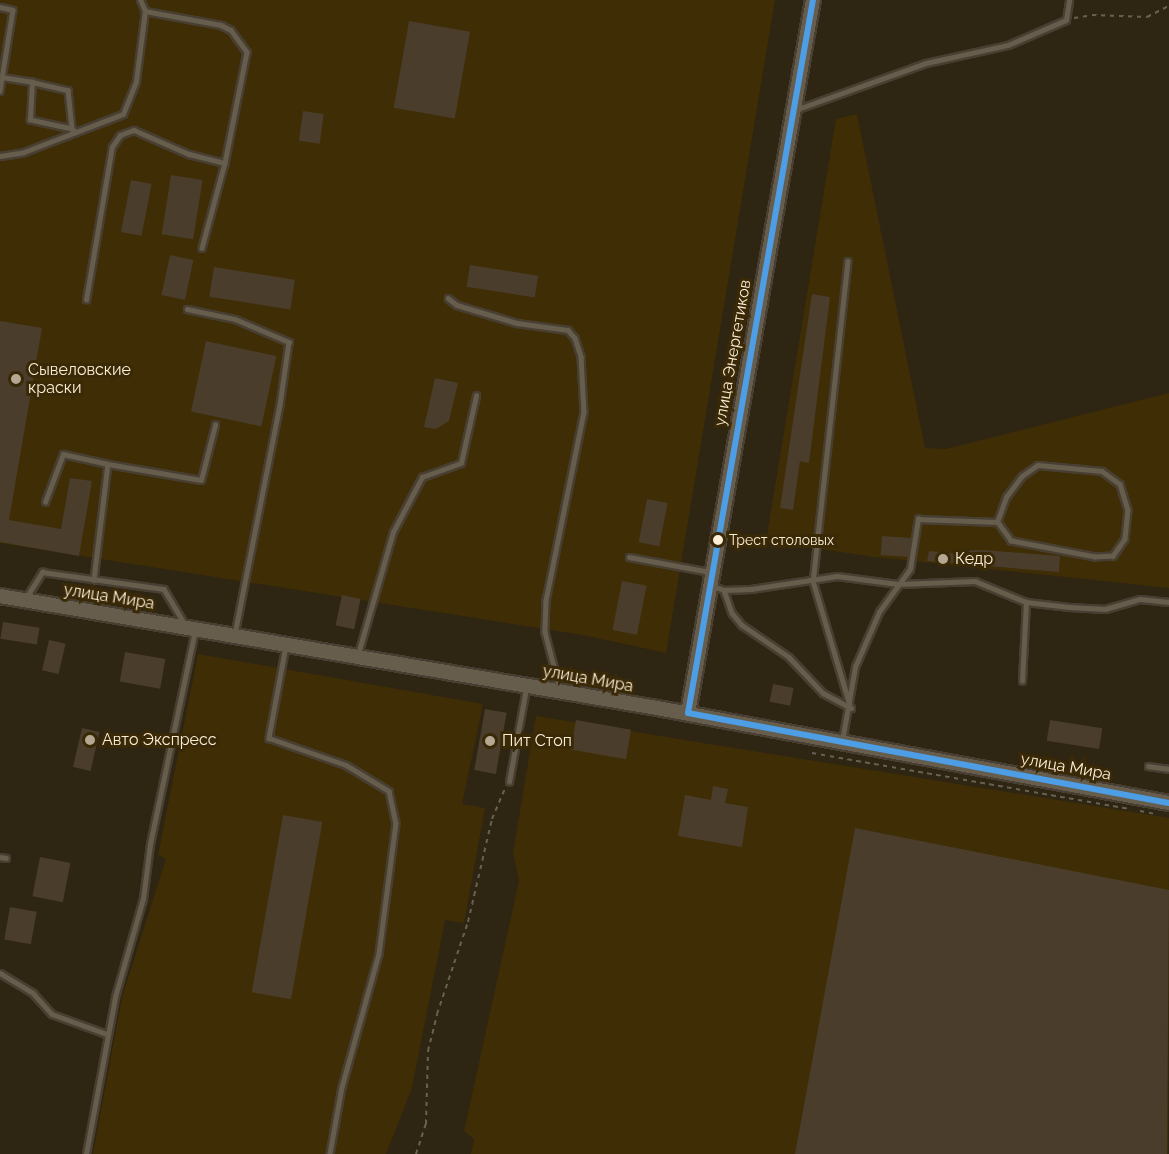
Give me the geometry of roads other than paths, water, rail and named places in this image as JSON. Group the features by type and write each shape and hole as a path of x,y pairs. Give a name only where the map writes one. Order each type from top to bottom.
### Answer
{"main road":[{"name":"улица Энергетиков","path":"688,713 813,0"},
{"name":"улица Мира","path":"0,596 235,634 688,713 1169,803"}],"lane":[{"path":"0,156 24,152 123,114 136,81 145,10 140,0"},
{"path":"793,111 926,63 1008,45 1066,20 1069,0"},
{"path":"0,7 13,10 0,91"},
{"path":"145,10 231,30 247,52 225,163 202,248"},
{"path":"2,77 68,90 74,131"},
{"path":"32,82 30,120 74,131"},
{"path":"86,300 112,147 120,135 134,130 189,154 225,163"},
{"path":"848,261 813,581 851,708"},
{"path":"448,298 457,305 517,323 568,330 575,338 581,357 584,412 546,600 545,632 561,691"},
{"path":"187,309 235,319 289,342 235,634"},
{"path":"358,656 393,532 422,477 461,463 476,396"},
{"path":"45,502 63,454 201,480 215,425"},
{"path":"94,580 108,464"},
{"path":"1038,465 1101,471 1120,484 1128,510 1125,539 1113,556 1095,557 1011,541 997,522 1006,497 1022,476 1038,465"},
{"path":"842,743 851,708 855,667 866,636 910,568 918,519 997,522"},
{"path":"629,557 711,579 724,590 732,613 742,625 789,657 823,693 851,708"},
{"path":"25,600 42,572 164,589 191,627 150,844 143,899 108,1034 86,1154"},
{"path":"724,590 813,581 837,576 899,584 975,581 1026,602 1105,609 1140,599 1169,602"},
{"path":"1022,681 1026,602"},
{"path":"287,643 269,738 346,765 389,791 396,823 379,954 342,1086 330,1154"},
{"path":"509,782 526,685"},
{"path":"1148,766 1169,769"},
{"path":"0,973 33,993 52,1014 108,1034"}],"place":[{"name":"Сывеловские краски","path":"16,379"},
{"name":"Трест столовых","path":"718,540"},
{"name":"Кедр","path":"943,559"},
{"name":"Авто Экспресс","path":"90,740"},
{"name":"Пит Стоп","path":"490,741"}]}
